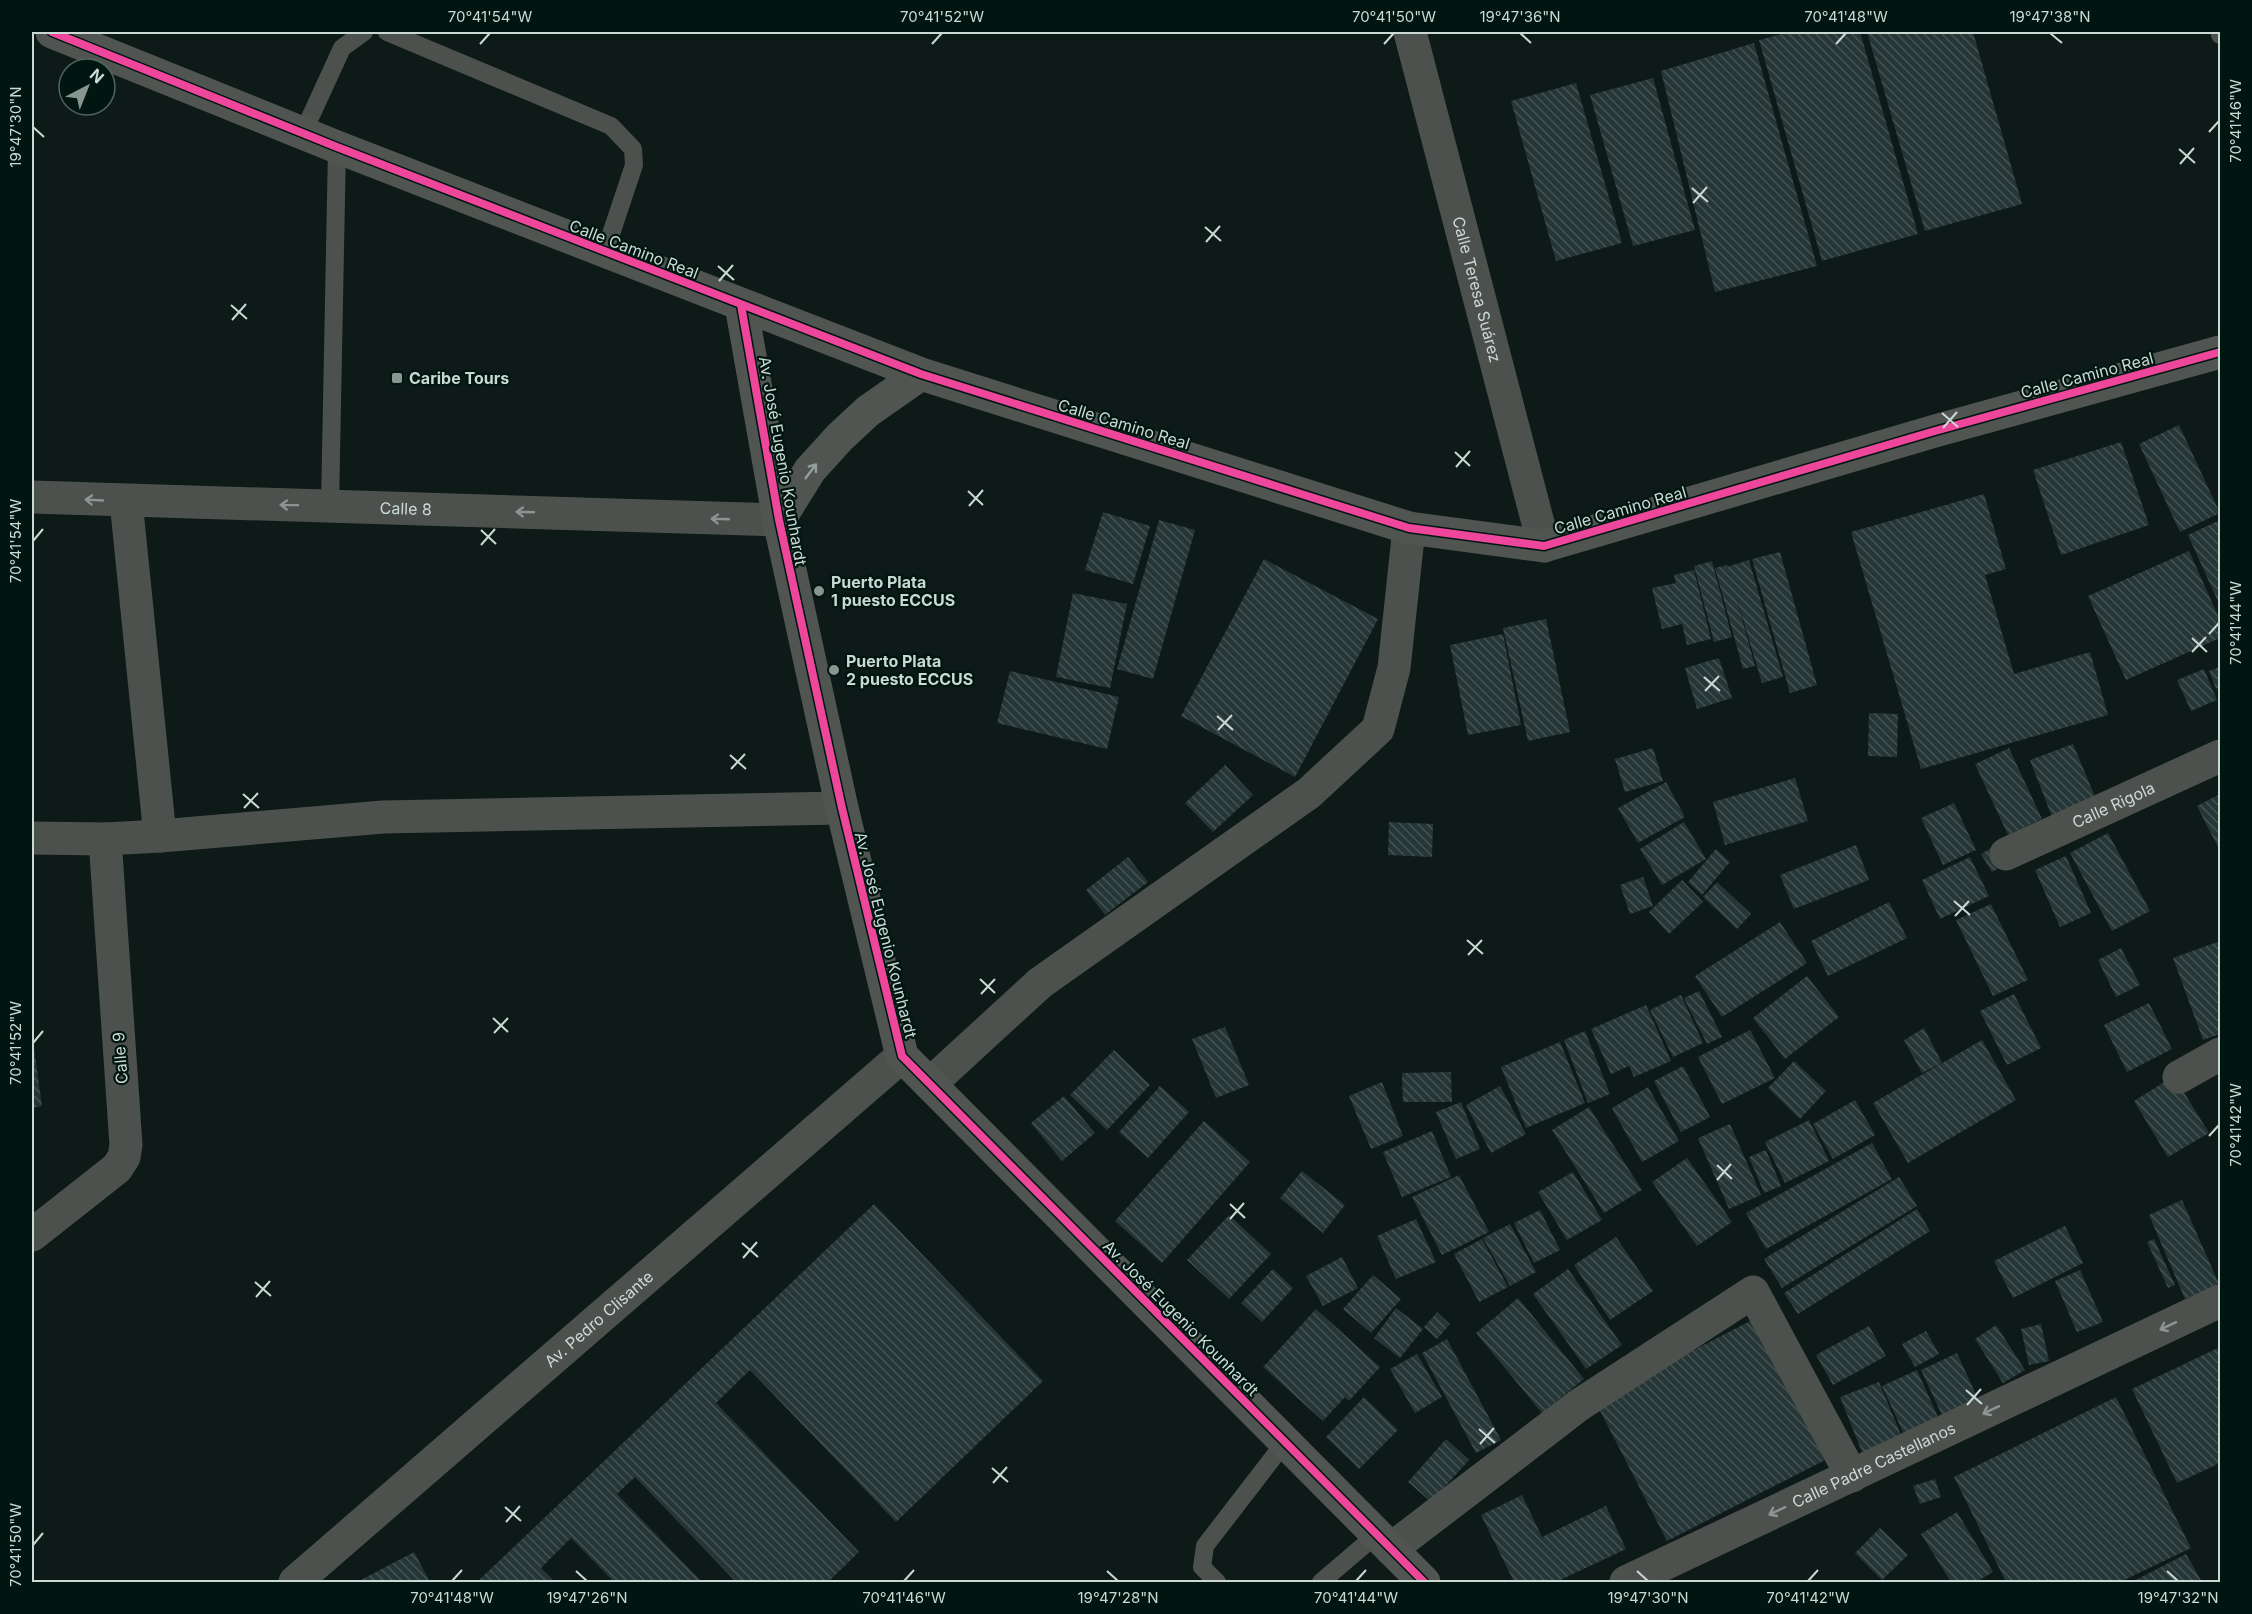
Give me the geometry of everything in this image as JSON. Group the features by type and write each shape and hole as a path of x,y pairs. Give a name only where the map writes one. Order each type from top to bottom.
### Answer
{"street":[{"name":"Calle Camino Real","path":"52,32 337,147 921,374 1409,528 1544,546 1935,431 2220,352"},
{"name":"Calle Teresa Suárez","path":"1410,32 1544,546"},
{"name":"Av. José Eugenio Kounhardt","path":"741,305 779,520 842,808 902,1056 1424,1582"},
{"name":"Av. José Eugenio Kounhardt","path":"779,520 810,470 840,437 867,411 921,374"},
{"name":"Calle 8","path":"32,497 779,520"},
{"path":"126,501 160,836"},
{"path":"930,1084 1040,983 1309,793 1378,729 1394,668 1409,528"},
{"name":"Calle Rigola","path":"2006,854 2220,756"},
{"path":"32,838 105,839 160,836 382,817 842,808"},
{"name":"Calle 9","path":"32,1235 117,1168 124,1157 126,1145 105,839"},
{"path":"2179,1077 2220,1054"},
{"name":"Av. Pedro Clisante","path":"295,1582 902,1056"},
{"path":"1384,1542 1579,1405 1753,1292 1852,1476"},
{"name":"Calle Padre Castellanos","path":"1626,1582 2220,1302"}],"lane":[{"path":"303,133 342,48 364,32"},
{"path":"387,32 611,126 633,149 634,165 605,252"},
{"path":"330,506 337,147"},
{"path":"1217,1582 1202,1567 1205,1546 1286,1442"},
{"path":"1320,1582 1384,1542"}],"building":[{"path":"1790,32 1860,32 1918,234 1822,261 1759,40"},
{"path":"1867,32 1973,32 2022,204 1925,231"},
{"path":"1754,43 1817,266 1715,292 1661,71"},
{"path":"1653,78 1695,230 1633,246 1590,95"},
{"path":"1576,83 1622,243 1556,261 1511,101"},
{"path":"2179,425 2220,513 2180,532 2139,444"},
{"path":"2121,442 2149,525 2061,555 2033,470"},
{"path":"1984,494 2006,569 1985,575 2014,674 2090,652 2108,715 1921,769 1851,532"},
{"path":"1103,512 1150,526 1133,584 1085,570"},
{"path":"1159,520 1195,530 1153,679 1117,669"},
{"path":"2220,520 2220,606 2188,535"},
{"path":"2189,551 2220,620 2220,638 2126,680 2088,596"},
{"path":"1780,552 1817,685 1790,693 1752,559"},
{"path":"1264,559 1378,619 1295,777 1181,716"},
{"path":"1749,560 1783,677 1762,683 1735,593 1755,666 1743,669 1715,568"},
{"path":"1712,561 1732,637 1714,642 1694,566"},
{"path":"1694,570 1711,639 1687,645 1682,624 1662,629 1652,588 1676,583 1674,575"},
{"path":"1073,593 1127,604 1110,688 1056,677"},
{"path":"1546,619 1570,732 1528,741 1503,628"},
{"path":"1503,634 1521,725 1468,735 1450,645"},
{"path":"1719,658 1732,698 1697,709 1685,668"},
{"path":"2220,667 2220,687 2216,689 2209,671"},
{"path":"2204,669 2217,700 2191,711 2177,680"},
{"path":"1010,671 1119,697 1107,749 997,723"},
{"path":"1869,713 1898,714 1897,757 1868,756"},
{"path":"2073,744 2096,799 2052,817 2030,760"},
{"path":"1653,748 1663,781 1625,792 1615,759"},
{"path":"2009,748 2042,819 2008,835 1975,764"},
{"path":"1225,765 1253,795 1213,832 1185,803"},
{"path":"1795,778 1808,821 1725,845 1713,802"},
{"path":"1666,782 1685,817 1638,843 1618,808"},
{"path":"2220,794 2220,851 2197,806"},
{"path":"1954,803 1976,850 1943,865 1921,818"},
{"path":"1389,822 1433,824 1432,857 1388,855"},
{"path":"1684,822 1706,859 1662,885 1640,849"},
{"path":"2108,833 2150,911 2112,931 2070,853"},
{"path":"1998,844 2009,862 1992,872 1981,854"},
{"path":"1856,845 1869,880 1794,909 1780,875"},
{"path":"1716,849 1730,862 1702,895 1688,882"},
{"path":"2066,856 2091,913 2060,927 2035,870"},
{"path":"1128,857 1148,882 1105,915 1086,890"},
{"path":"1970,857 1989,896 1940,919 1922,880"},
{"path":"1643,877 1653,906 1630,914 1620,885"},
{"path":"1682,880 1703,902 1669,934 1649,912"},
{"path":"1717,882 1751,914 1737,929 1703,897"},
{"path":"1889,902 1907,938 1828,976 1811,941"},
{"path":"1991,904 2028,980 1993,996 1956,920"},
{"path":"1780,922 1807,963 1722,1017 1695,976"},
{"path":"2220,941 2220,1034 2203,1040 2173,958"},
{"path":"2121,948 2140,985 2116,997 2098,960"},
{"path":"1807,976 1839,1017 1785,1059 1753,1018"},
{"path":"1699,991 1722,1037 1707,1044 1684,998"},
{"path":"2014,994 2041,1048 2007,1065 1980,1011"},
{"path":"1681,995 1703,1043 1673,1057 1650,1010"},
{"path":"2149,1003 2172,1049 2127,1072 2104,1025"},
{"path":"1646,1005 1671,1061 1634,1077 1629,1066 1611,1074 1591,1029"},
{"path":"1225,1027 1249,1085 1216,1098 1192,1039"},
{"path":"1924,1028 1942,1063 1922,1073 1904,1040"},
{"path":"1750,1030 1775,1078 1722,1104 1698,1057"},
{"path":"1585,1031 1610,1094 1588,1103 1564,1040"},
{"path":"32,1034 42,1106 32,1108"},
{"path":"1982,1040 2016,1100 1908,1163 1873,1103"},
{"path":"1560,1042 1585,1103 1526,1128 1501,1067"},
{"path":"1114,1050 1150,1085 1107,1130 1070,1095"},
{"path":"1794,1061 1826,1091 1800,1119 1768,1088"},
{"path":"1683,1066 1710,1117 1681,1132 1654,1081"},
{"path":"1451,1072 1452,1102 1403,1102 1402,1073"},
{"path":"2174,1076 2209,1133 2168,1157 2134,1101"},
{"path":"1382,1082 1403,1136 1371,1149 1349,1096"},
{"path":"1160,1086 1189,1112 1148,1158 1119,1132"},
{"path":"1500,1086 1526,1134 1491,1153 1466,1105"},
{"path":"1648,1087 1679,1141 1642,1162 1612,1108"},
{"path":"1064,1096 1095,1133 1062,1161 1031,1123"},
{"path":"1855,1100 1875,1135 1833,1159 1813,1124"},
{"path":"1461,1102 1480,1149 1456,1159 1436,1112"},
{"path":"1589,1107 1642,1190 1604,1213 1552,1130"},
{"path":"1809,1120 1829,1161 1785,1183 1765,1142"},
{"path":"1204,1121 1250,1162 1162,1263 1115,1221"},
{"path":"1730,1124 1761,1195 1729,1209 1698,1138"},
{"path":"1432,1131 1451,1177 1402,1197 1383,1152"},
{"path":"1872,1143 1892,1179 1766,1249 1746,1213"},
{"path":"1766,1150 1781,1186 1764,1193 1749,1157"},
{"path":"1687,1158 1732,1222 1697,1246 1652,1182"},
{"path":"1302,1171 1345,1205 1323,1233 1280,1198"},
{"path":"1573,1172 1602,1220 1567,1240 1538,1192"},
{"path":"1459,1175 1489,1232 1442,1255 1412,1197"},
{"path":"1899,1177 1917,1206 1782,1288 1764,1259"},
{"path":"2182,1200 2219,1284 2185,1299 2149,1215"},
{"path":"874,1204 1043,1381 896,1522 750,1370 716,1403 859,1552 828,1582 736,1582 635,1477 617,1494 702,1582 614,1582 571,1538 541,1568 555,1582 477,1582"},
{"path":"1917,1209 1930,1231 1798,1314 1784,1293"},
{"path":"1540,1210 1560,1250 1534,1263 1514,1223"},
{"path":"1229,1215 1271,1254 1229,1299 1187,1260"},
{"path":"1416,1219 1436,1262 1396,1279 1377,1236"},
{"path":"1510,1224 1536,1272 1510,1286 1483,1238"},
{"path":"2065,1226 2083,1263 2013,1298 1994,1261"},
{"path":"1616,1237 1653,1291 1610,1320 1574,1265"},
{"path":"1482,1239 1508,1287 1479,1302 1454,1254"},
{"path":"2154,1239 2175,1285 2168,1288 2147,1242"},
{"path":"1342,1257 1358,1288 1323,1306 1306,1276"},
{"path":"1273,1269 1293,1288 1262,1322 1241,1303"},
{"path":"1568,1269 1622,1345 1586,1369 1533,1294"},
{"path":"2080,1270 2103,1322 2077,1332 2055,1281"},
{"path":"1373,1275 1401,1299 1371,1333 1343,1309"},
{"path":"1518,1298 1584,1379 1542,1413 1476,1333"},
{"path":"1396,1308 1423,1329 1400,1358 1374,1338"},
{"path":"1316,1309 1380,1367 1349,1401 1345,1397 1323,1421 1263,1367"},
{"path":"1437,1312 1450,1324 1437,1339 1424,1327"},
{"path":"1756,1318 1829,1458 1667,1541 1595,1401"},
{"path":"2041,1324 2049,1361 2029,1365 2021,1329"},
{"path":"1996,1325 2025,1370 2003,1383 1975,1339"},
{"path":"1869,1326 1886,1356 1833,1385 1816,1355"},
{"path":"1926,1331 1939,1354 1915,1367 1902,1344"},
{"path":"1447,1339 1501,1440 1476,1453 1422,1353"},
{"path":"2220,1347 2220,1463 2177,1483 2132,1389"},
{"path":"1957,1353 1983,1410 1947,1426 1921,1370"},
{"path":"1417,1354 1442,1397 1415,1413 1390,1369"},
{"path":"1917,1370 1942,1426 1907,1441 1882,1386"},
{"path":"1879,1382 1904,1442 1864,1457 1840,1397"},
{"path":"1364,1397 1398,1430 1359,1469 1326,1437"},
{"path":"2116,1397 2191,1548 2120,1582 2006,1582 1954,1477"},
{"path":"1446,1439 1469,1460 1431,1502 1408,1482"},
{"path":"1935,1479 1941,1497 1920,1504 1913,1486"},
{"path":"1522,1495 1542,1537 1606,1506 1626,1549 1556,1582 1514,1582 1481,1515"},
{"path":"1957,1512 1993,1572 1976,1582 1951,1582 1921,1534"},
{"path":"1880,1528 1908,1555 1882,1580 1855,1553"},
{"path":"414,1552 430,1582 357,1582"},
{"path":"2186,1554 2202,1582 2132,1582"}],"cycle path":[{"path":"52,32 337,147 921,374 1409,528 1544,546 1935,431 2220,352"},
{"path":"741,305 779,520 842,808 902,1056 1424,1582"}],"place":[{"name":"Caribe Tours","path":"397,378"},
{"name":"Puerto Plata 1 puesto ECCUS","path":"819,591"},
{"name":"Puerto Plata 2 puesto ECCUS","path":"834,670"}]}
